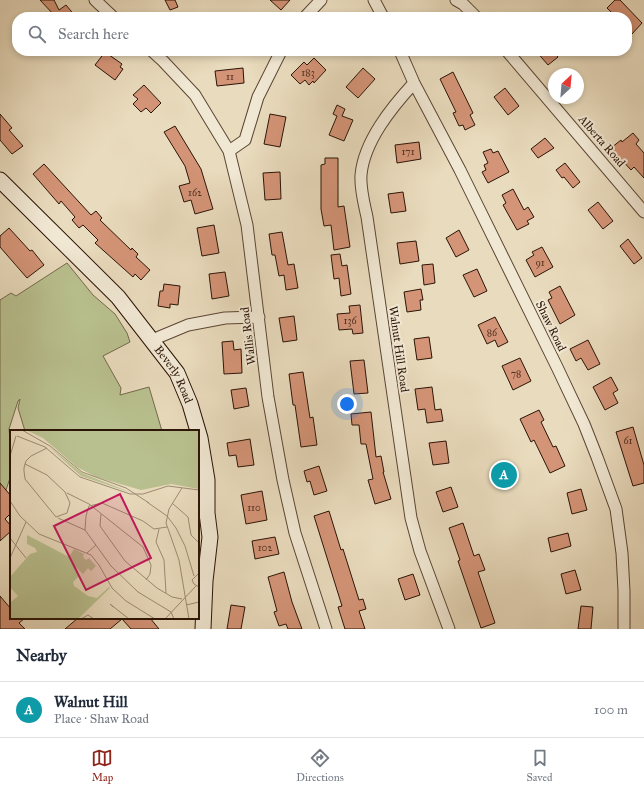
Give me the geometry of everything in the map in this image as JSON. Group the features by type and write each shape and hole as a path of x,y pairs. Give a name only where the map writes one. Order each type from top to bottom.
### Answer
{"street":[{"path":"95,0 108,12"},
{"path":"310,12 321,0"},
{"path":"374,0 380,12"},
{"path":"456,0 463,4 471,12"},
{"name":"Wallis Road","path":"158,56 195,95 229,151 247,225 268,397 283,480 295,533 326,629"},
{"path":"229,151 245,140 258,97 279,56"},
{"name":"Shaw Road","path":"402,56 414,83 460,170 584,424 616,509 622,553 624,629"},
{"name":"Alberta Road","path":"511,56 644,212"},
{"name":"Walnut Hill Road","path":"414,83 385,117 363,162 361,176 411,518 420,551 449,629"},
{"name":"Beverly Road","path":"0,180 118,297 152,340 177,373 190,404 198,430"},
{"path":"152,340 188,325 225,318 259,317"},
{"name":"Beverly Road","path":"199,435 207,480 207,513 210,536 204,581 203,629"}],"green space":[{"path":"67,263 93,295 115,314 127,333 130,342 103,356 121,388 120,395 149,387 162,430 25,430 18,408 20,399 9,429 10,478 6,490 0,492 0,300 11,293 16,296"}],"building":[{"path":"40,0 54,0 59,10 66,5 72,12 51,12"},
{"path":"165,0 175,0 178,7 170,10"},
{"path":"270,0 290,0 281,10"},
{"path":"615,0 620,0 631,12 611,12 607,8"},
{"path":"632,13 642,23 632,34"},
{"path":"102,56 111,56 122,64 120,67 123,69 115,80 95,65"},
{"path":"540,56 557,56 558,57 548,65"},
{"path":"314,58 326,70 314,83 313,81 309,85 305,80 300,84 291,75 304,62 307,65"},
{"path":"243,68 244,83 217,86 215,71"},
{"path":"363,68 375,79 358,98 346,87"},
{"path":"453,72 473,113 470,115 475,125 465,130 463,125 459,126 453,113 456,112 440,79"},
{"path":"144,85 161,103 151,113 146,108 141,112 133,104 138,99 133,95"},
{"path":"505,88 519,106 508,115 494,97"},
{"path":"337,105 345,109 342,116 353,120 344,141 329,135 337,116 333,114"},
{"path":"0,114 12,128 9,130 23,146 12,154 0,140"},
{"path":"270,114 286,117 280,147 264,144"},
{"path":"175,126 201,169 213,209 195,214 191,200 184,202 179,186 190,183 185,166 164,132"},
{"path":"633,133 639,140 636,144 644,153 644,178 634,167 631,170 611,148 621,140 622,142"},
{"path":"545,138 554,148 538,158 531,149"},
{"path":"419,142 421,159 397,163 395,145"},
{"path":"491,149 493,153 498,151 509,172 488,183 482,172 486,170 484,165 488,163 483,152"},
{"path":"325,158 338,158 338,207 344,206 350,247 334,250 331,225 324,226 321,209 321,165 325,164"},
{"path":"565,163 580,182 573,188 556,170"},
{"path":"44,164 91,215 96,211 102,218 100,220 131,250 132,248 138,254 136,257 150,270 141,280 135,274 133,277 95,243 98,240 83,225 79,228 72,220 75,217 61,201 59,204 33,174"},
{"path":"280,172 281,199 265,200 263,173"},
{"path":"513,189 524,210 528,207 534,217 527,221 529,224 517,230 503,205 506,203 502,195"},
{"path":"403,192 406,211 391,213 388,194"},
{"path":"598,202 613,221 603,229 588,210"},
{"path":"214,225 219,253 202,256 197,228"},
{"path":"9,228 30,251 32,250 44,265 27,278 0,247 0,236"},
{"path":"459,230 469,250 456,257 446,238"},
{"path":"282,232 288,265 294,264 298,288 286,290 284,275 279,276 275,255 272,255 269,234"},
{"path":"628,239 642,258 634,264 620,246"},
{"path":"416,241 419,261 400,264 397,243"},
{"path":"542,247 553,267 535,277 526,260 534,255 532,252"},
{"path":"340,254 342,266 347,265 351,294 341,296 339,278 334,279 331,255"},
{"path":"433,264 435,283 424,285 422,265"},
{"path":"477,269 487,291 474,297 463,275"},
{"path":"225,272 229,296 212,299 209,274"},
{"path":"164,284 180,286 178,305 170,304 170,308 158,306 160,291 163,291"},
{"path":"560,286 575,315 560,324 548,300 552,298 549,292"},
{"path":"421,289 423,300 420,300 421,310 407,312 404,292"},
{"path":"360,305 363,333 353,334 352,329 339,330 337,314 350,313 349,306"},
{"path":"294,316 297,340 283,342 279,318"},
{"path":"495,317 508,342 498,347 495,340 487,344 478,325"},
{"path":"429,337 432,358 417,360 414,339"},
{"path":"588,340 600,364 588,370 581,358 576,361 570,349"},
{"path":"233,341 234,350 241,349 242,373 224,374 222,342"},
{"path":"520,358 531,381 513,390 502,366"},
{"path":"364,360 368,393 354,394 350,361"},
{"path":"303,372 310,418 313,417 317,445 301,447 289,374"},
{"path":"611,377 618,390 613,393 618,403 605,410 593,387"},
{"path":"432,387 435,410 441,409 443,421 427,423 425,409 418,410 415,389"},
{"path":"246,388 249,406 234,409 231,390"},
{"path":"539,410 544,420 541,422 553,447 556,446 565,466 550,473 534,440 531,442 520,419"},
{"path":"371,412 376,457 381,456 383,472 391,499 375,504 368,480 373,479 366,444 361,444 359,425 352,425 351,414"},
{"path":"633,427 644,465 644,483 633,486 616,432"},
{"path":"250,439 254,465 238,467 236,455 229,456 227,443"},
{"path":"446,441 449,463 433,465 429,443"},
{"path":"319,466 327,491 314,495 310,481 307,482 304,471"},
{"path":"0,483 10,495 10,514 5,519 10,525 10,532 0,541"},
{"path":"451,487 458,507 443,512 436,492"},
{"path":"581,489 587,510 572,514 567,493"},
{"path":"262,491 267,520 246,524 241,495"},
{"path":"329,511 359,600 363,599 366,609 359,611 365,629 345,629 338,607 342,606 314,516"},
{"path":"463,523 474,556 479,554 485,570 478,572 495,623 481,628 458,561 460,560 449,528"},
{"path":"568,533 571,546 551,552 548,538"},
{"path":"275,537 279,554 255,559 252,541"},
{"path":"575,570 581,590 566,594 561,574"},
{"path":"284,572 292,602 302,629 288,629 286,624 279,626 274,612 277,611 268,577"},
{"path":"413,574 420,595 405,600 398,579"},
{"path":"0,596 10,608 10,619 24,619 19,623 25,629 0,629"},
{"path":"231,605 245,607 241,629 227,629"},
{"path":"581,606 593,607 591,629 578,629"},
{"path":"77,619 122,619 110,629 65,629"},
{"path":"122,619 151,619 159,629 131,629"}],"place":[{"name":"Walnut Hill","path":"504,475"}]}
